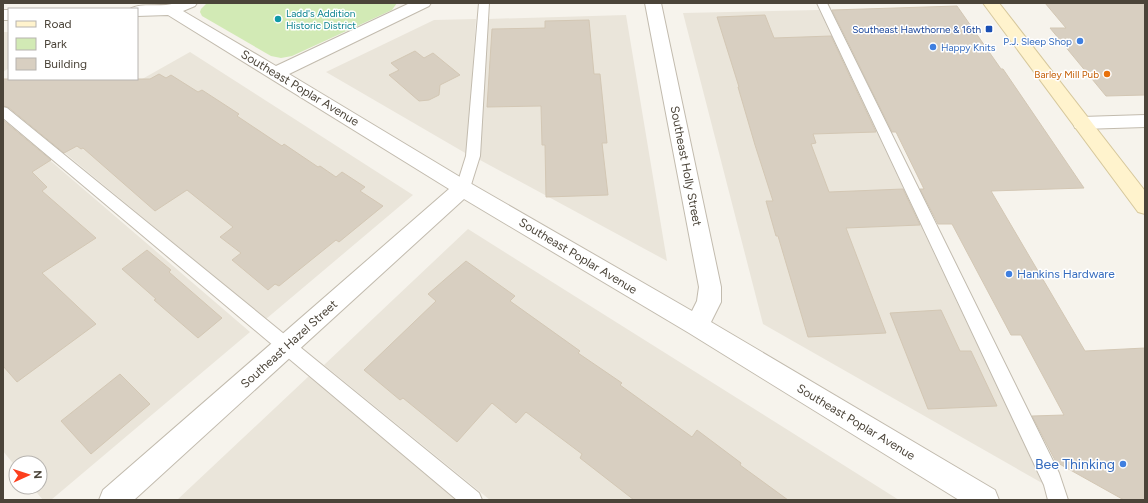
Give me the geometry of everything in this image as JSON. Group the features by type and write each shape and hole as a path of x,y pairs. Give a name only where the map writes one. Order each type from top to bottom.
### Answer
{"main road":[{"path":"991,3 1145,206"}],"street":[{"path":"138,11 171,10 189,3"},
{"path":"276,73 423,3"},
{"name":"Southeast Holly Street","path":"653,3 710,287 709,302 697,326"},
{"name":"Southeast Poplar Avenue","path":"171,10 463,188 697,326 985,500"},
{"path":"1082,123 1145,121"},
{"name":"Southeast Hazel Street","path":"113,500 463,188"}],"lane":[{"path":"463,188 473,156 484,3"},
{"path":"822,3 1048,473 1056,490 1058,500"},
{"path":"3,111 472,500"}],"shaded area":[{"path":"819,10 1042,483 763,324 683,13"},
{"path":"626,15 667,261 480,160 488,19"},
{"path":"476,19 467,154 326,72 434,20"},
{"path":"3,32 8,32 8,69 3,72"},
{"path":"190,52 413,195 266,319 43,135"},
{"path":"3,120 250,332 51,500 43,500 39,495 48,495 48,455 8,455 8,457 3,451"},
{"path":"468,229 899,500 490,500 324,365"},
{"path":"309,376 456,500 177,500"}],"green space":[{"path":"207,3 397,3 392,10 292,56 281,58 271,56 202,16 200,12 201,9"}],"building":[{"path":"1045,3 1145,3 1145,95 1106,96 1050,28 1066,28"},
{"path":"957,6 1001,69 1003,69 1084,188 991,191 1085,351 1145,348 1145,500 1124,500 1056,462 1032,416 1064,415 1021,335 1011,335 952,224 938,224 920,189 924,189 896,132 892,132 832,10"},
{"path":"765,15 774,38 831,36 876,132 813,134 816,143 811,144 829,192 903,189 920,225 846,228 886,333 808,337 766,201 773,201 717,17"},
{"path":"589,20 594,74 600,74 607,143 602,143 608,195 546,197 545,145 542,145 541,106 487,107 492,29 545,28 545,21"},
{"path":"415,51 424,58 433,53 460,75 440,85 439,95 429,100 419,101 389,75 399,70 391,63"},
{"path":"159,74 166,78 171,75 198,92 202,90 239,114 237,116 282,146 284,144 318,167 320,166 336,177 342,172 365,187 360,191 383,206 339,242 336,240 279,286 275,284 268,290 232,260 241,253 220,237 233,227 187,190 155,211 83,148 81,149 77,146 64,153 8,107 3,106 3,79 150,79"},
{"path":"3,120 51,160 32,172 47,187 42,191 96,238 42,273 96,324 17,382 3,366"},
{"path":"147,250 171,270 169,272 222,318 198,338 154,300 156,299 122,269"},
{"path":"466,261 515,296 510,301 580,351 578,353 622,383 620,385 692,437 697,430 741,463 740,465 788,500 634,500 580,458 582,454 526,412 516,423 492,403 457,442 403,398 400,400 364,370 436,301 428,294"},
{"path":"941,310 960,351 971,351 997,406 928,409 890,313"},
{"path":"120,374 150,404 91,454 61,421"}],"place":[{"name":"Ladd's Addition Historic District","path":"278,19"},
{"name":"Southeast Hawthorne & 16th","path":"989,29"},
{"name":"P.J. Sleep Shop","path":"1080,41"},
{"name":"Happy Knits","path":"933,47"},
{"name":"Barley Mill Pub","path":"1107,74"},
{"name":"Hankins Hardware","path":"1009,274"},
{"name":"Bee Thinking","path":"1123,464"}]}
